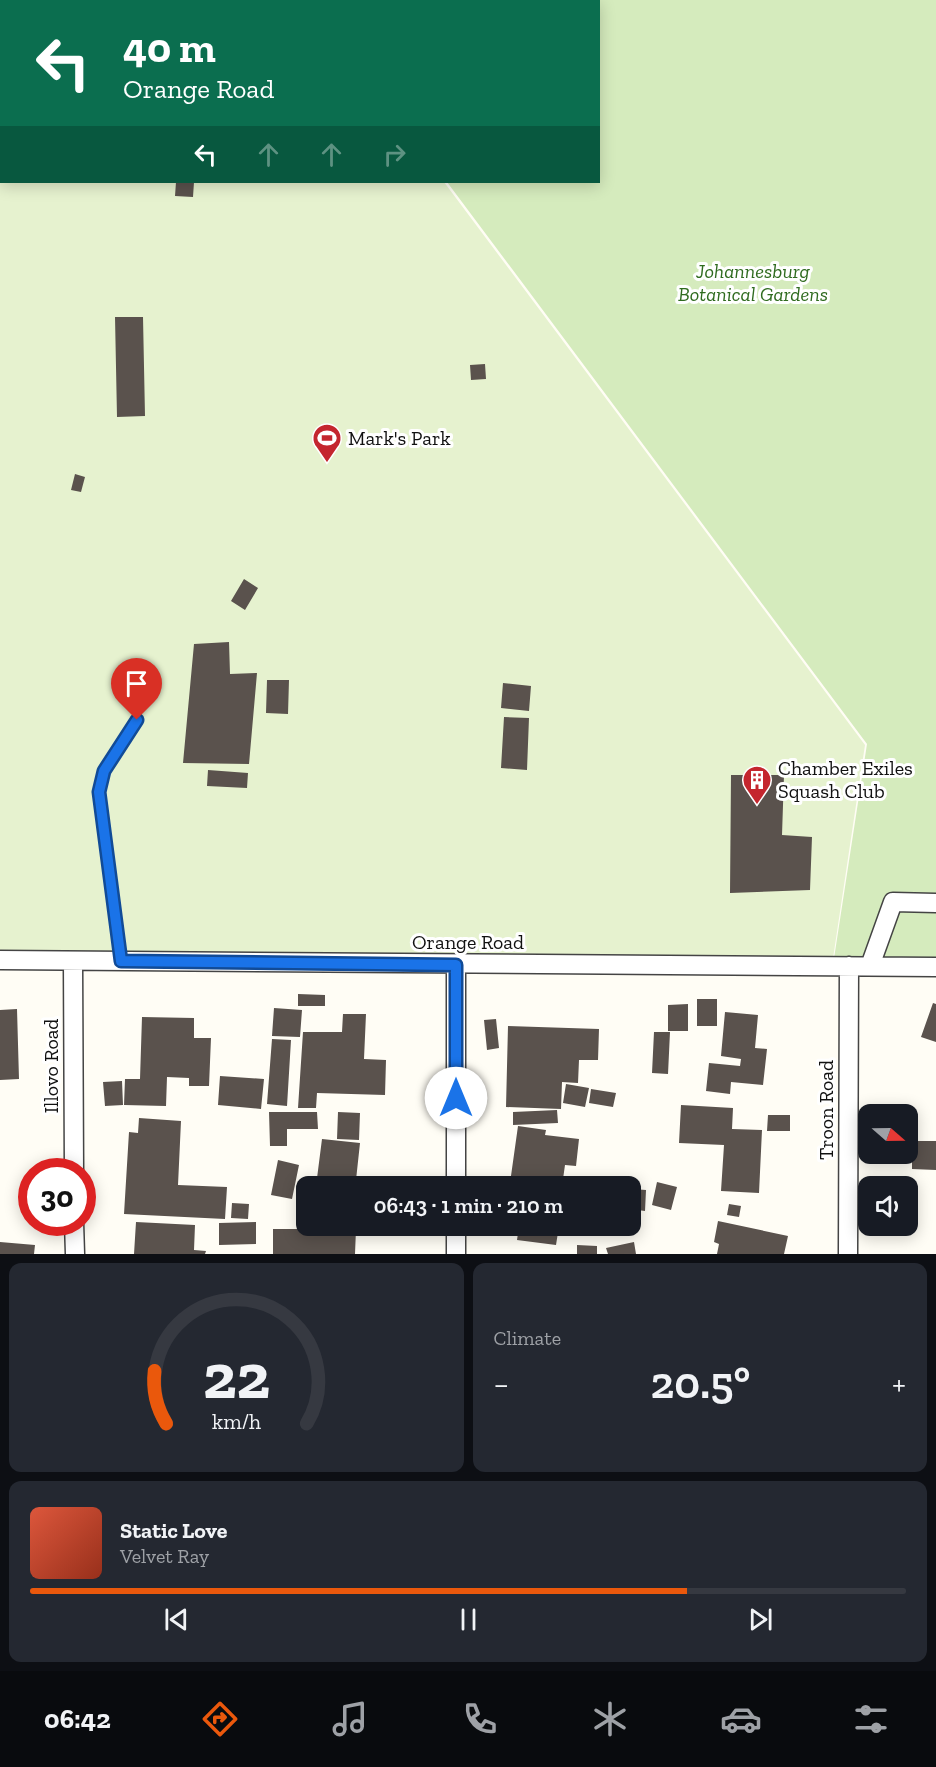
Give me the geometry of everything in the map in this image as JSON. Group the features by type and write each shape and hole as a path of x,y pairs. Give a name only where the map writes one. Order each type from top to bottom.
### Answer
{"street":[{"path":"870,966 893,902 936,903"},
{"name":"Orange Road","path":"0,960 936,967"},
{"name":"Illovo Road","path":"73,961 74,1158"},
{"path":"456,965 456,1176"},
{"name":"Troon Road","path":"848,1254 849,966"},
{"path":"74,1236 75,1254"},
{"path":"456,1236 456,1254"}],"lane":[{"path":"121,961 99,792 109,762 137,720"}],"green space":[{"name":"Johannesburg Botanical Gardens","path":"600,0 936,0 936,966 833,965 867,744 448,183 600,183"},
{"name":"Mark's Park","path":"0,183 445,183 865,745 832,965 0,955"}],"building":[{"path":"176,183 194,183 193,197 175,196"},
{"path":"115,317 143,317 145,416 117,417"},
{"path":"485,364 486,379 471,380 470,365"},
{"path":"75,474 85,477 81,492 71,490"},
{"path":"244,579 258,588 245,610 231,601"},
{"path":"229,642 230,674 257,673 249,764 183,763 194,644"},
{"path":"267,680 289,680 288,714 266,713"},
{"path":"503,683 531,686 529,711 501,708"},
{"path":"504,717 529,718 527,770 501,768"},
{"path":"208,770 248,773 247,788 207,786"},
{"name":"Chamber Exiles Squash Club","path":"731,775 784,775 782,835 812,837 810,890 730,893"},
{"path":"298,994 325,995 325,1006 298,1006"},
{"path":"697,999 717,999 717,1026 697,1026"},
{"path":"933,1003 936,1004 936,1042 921,1037"},
{"path":"688,1004 688,1031 668,1031 668,1005"},
{"path":"274,1008 302,1010 300,1037 272,1036"},
{"path":"17,1009 19,1079 0,1080 0,1010"},
{"path":"725,1012 758,1015 755,1048 767,1049 763,1085 731,1082 730,1094 706,1091 709,1063 740,1066 741,1059 721,1056"},
{"path":"343,1014 366,1014 364,1059 386,1060 385,1095 317,1093 316,1108 298,1108 303,1032 342,1032"},
{"path":"142,1017 194,1018 194,1038 211,1038 209,1086 189,1086 189,1078 167,1077 166,1106 124,1105 125,1079 140,1079"},
{"path":"496,1019 499,1048 487,1050 484,1020"},
{"path":"508,1026 599,1029 598,1060 579,1060 578,1083 562,1082 561,1109 506,1107"},
{"path":"654,1032 670,1032 668,1074 652,1073"},
{"path":"272,1039 291,1040 287,1106 267,1104"},
{"path":"220,1076 264,1079 261,1109 218,1105"},
{"path":"122,1081 123,1105 105,1106 103,1082"},
{"path":"566,1084 589,1088 585,1107 563,1103"},
{"path":"591,1089 616,1093 613,1107 589,1103"},
{"path":"681,1105 733,1108 732,1129 762,1130 759,1193 721,1191 724,1145 679,1143"},
{"path":"557,1110 558,1123 513,1125 513,1112"},
{"path":"269,1112 317,1112 318,1129 287,1129 287,1146 270,1146"},
{"path":"338,1112 360,1113 359,1140 337,1139"},
{"path":"768,1115 790,1115 790,1131 767,1131"},
{"path":"139,1118 181,1121 178,1185 227,1187 225,1219 124,1214 129,1132 138,1133"},
{"path":"518,1126 546,1130 545,1135 579,1139 576,1166 565,1165 563,1176 511,1176"},
{"path":"322,1139 360,1143 356,1176 317,1176"},
{"path":"918,1141 936,1141 936,1170 912,1169 912,1164 918,1164"},
{"path":"278,1160 299,1165 292,1199 271,1195"},
{"path":"657,1182 677,1187 671,1210 652,1205"},
{"path":"641,1190 646,1190 645,1211 641,1210"},
{"path":"232,1203 249,1204 248,1219 231,1218"},
{"path":"729,1204 741,1206 739,1217 727,1215"},
{"path":"718,1221 788,1236 784,1254 717,1254 719,1244 714,1242"},
{"path":"136,1222 195,1225 194,1250 206,1251 205,1254 134,1254"},
{"path":"256,1222 256,1244 219,1245 219,1223"},
{"path":"273,1229 296,1229 296,1236 356,1236 355,1254 273,1254"},
{"path":"518,1236 557,1236 556,1245 517,1240"},
{"path":"0,1242 35,1245 34,1254 0,1254"},
{"path":"634,1242 636,1254 608,1254 606,1248"},
{"path":"577,1245 597,1246 597,1254 577,1254"}],"place":[{"name":"Mark's Park","path":"327,464"},
{"name":"Chamber Exiles Squash Club","path":"757,806"}],"route":[{"path":"137,720 104,771 99,792 121,961 456,965 456,1098"}]}
